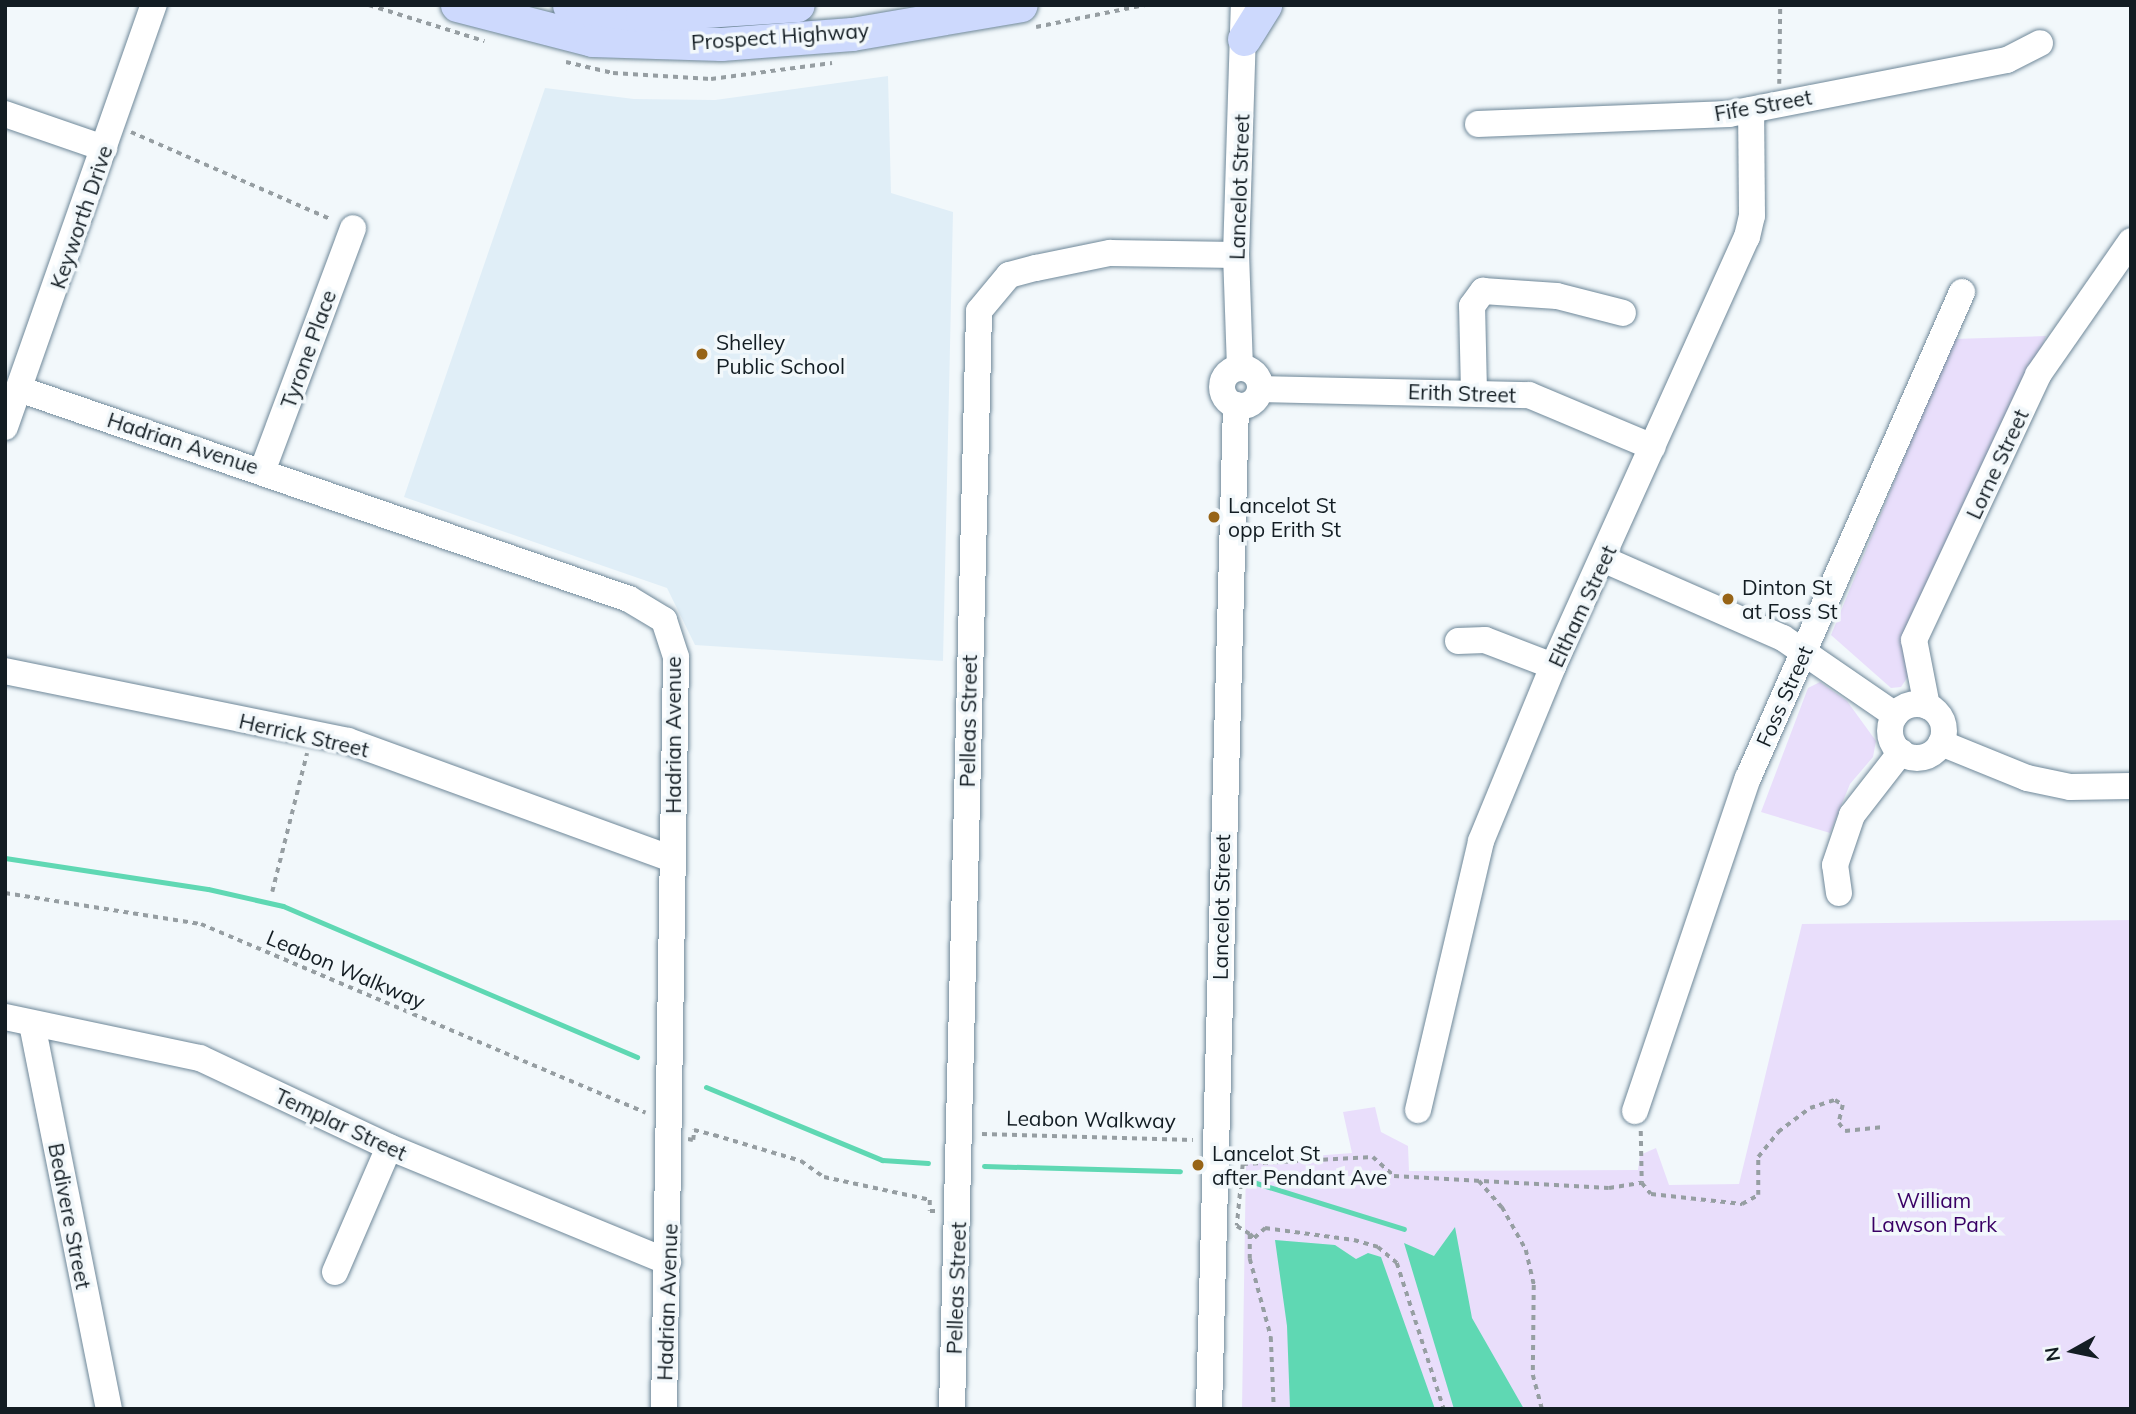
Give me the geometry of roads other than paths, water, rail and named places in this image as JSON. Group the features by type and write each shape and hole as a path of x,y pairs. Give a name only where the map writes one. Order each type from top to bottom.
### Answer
{"main road":[{"name":"Prospect Highway","path":"457,5 592,40 720,44 852,34 1021,5"},
{"path":"569,5 642,15 798,5"},
{"path":"1244,39 1265,5"}],"street":[{"name":"Keyworth Drive","path":"5,427 22,390 154,5"},
{"name":"Lancelot Street","path":"1240,368 1236,255 1244,5"},
{"name":"Fife Street","path":"1478,124 1751,110 2007,60 2040,43"},
{"name":"Eltham Street","path":"1418,1110 1481,841 1553,666 1605,561 1750,226 1751,110"},
{"path":"5,114 109,136"},
{"name":"Tyrone Place","path":"263,470 353,228"},
{"name":"Lorne Street","path":"1927,706 1914,640 2039,375 2131,240"},
{"name":"Pelleas Street","path":"952,1409 979,311 1009,275 1036,268 1110,253 1236,255"},
{"name":"Foss Street","path":"1635,1111 1748,778 1962,292"},
{"path":"1474,392 1472,306 1478,294 1557,296 1623,313"},
{"path":"1240,368 1257,377 1260,389 1254,400 1236,405 1225,396 1223,383 1240,368"},
{"name":"Erith Street","path":"1260,389 1474,392 1546,399 1653,447"},
{"name":"Hadrian Avenue","path":"22,390 263,470 629,599 664,620 676,657 664,1409"},
{"name":"Lancelot Street","path":"1209,1409 1236,405"},
{"path":"1605,561 1805,650 1895,715"},
{"path":"1458,641 1485,640 1553,666"},
{"name":"Herrick Street","path":"5,671 348,741 672,859"},
{"path":"1909,705 1927,706 1940,717 1941,743 1923,758 1901,752 1890,731 1895,715 1909,705"},
{"path":"1941,743 2027,778 2070,787 2131,786"},
{"path":"1839,893 1835,865 1852,815 1901,752"},
{"name":"Templar Street","path":"5,1017 200,1058 389,1147 668,1262"},
{"name":"Bedivere Street","path":"32,1024 109,1409"},
{"path":"335,1272 389,1147"}],"waterway":[{"path":"5,858 208,889 283,906 637,1057"},
{"path":"706,1087 882,1160 928,1163"},
{"path":"984,1166 1180,1171"},
{"path":"1253,1182 1404,1229"}],"place":[{"name":"Shelley Public School","path":"702,354"},
{"name":"Lancelot St opp Erith St","path":"1214,517"},
{"name":"Dinton St at Foss St","path":"1728,599"},
{"name":"Lancelot St after Pendant Ave","path":"1198,1165"}],"park label":[{"name":"William Lawson Park","path":"1934,1212"}]}
